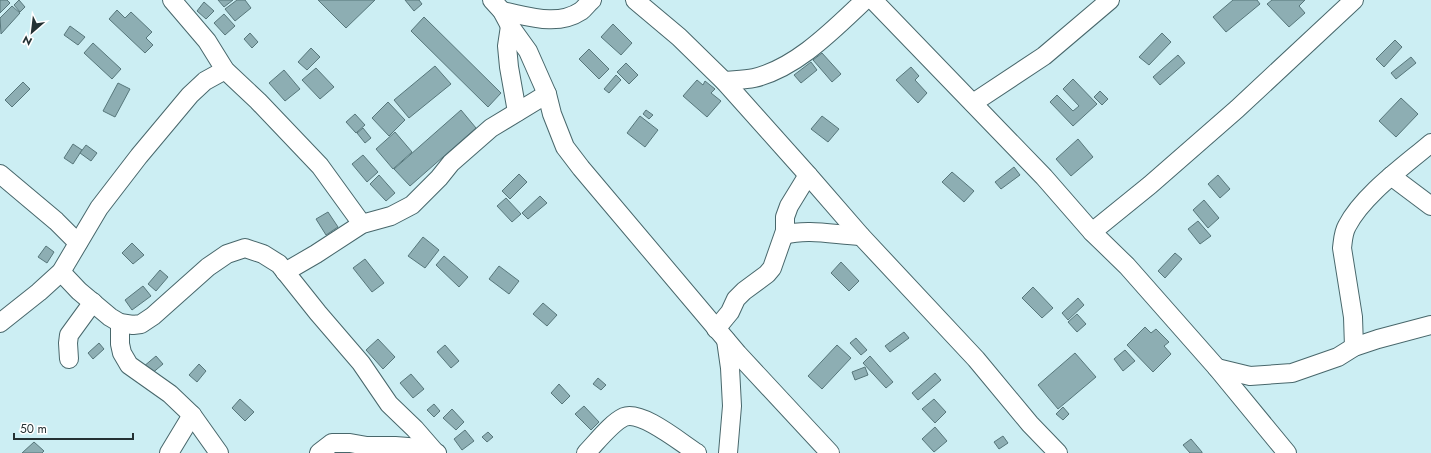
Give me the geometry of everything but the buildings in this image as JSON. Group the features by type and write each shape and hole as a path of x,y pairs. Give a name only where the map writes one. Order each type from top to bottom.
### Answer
{"street":[{"path":"172,0 207,41 225,70 258,101 320,166 362,224"},
{"path":"501,12 550,20 566,18 581,11 592,0"},
{"path":"635,0 679,37 724,81 861,236 976,359 1054,451"},
{"path":"724,81 755,78 796,59 827,35 865,0"},
{"path":"873,0 1044,177 1092,232 1127,266 1217,368 1287,453"},
{"path":"973,103 1044,56 1110,0"},
{"path":"1092,232 1156,180 1237,109 1354,0"},
{"path":"501,12 528,51 547,94 552,114 565,147 721,334 799,421 830,453"},
{"path":"501,12 517,112"},
{"path":"0,323 39,292 61,272 99,208 166,122 190,95 205,81 225,70"},
{"path":"285,272 362,224 391,216 412,205 439,178 450,163 491,128 547,94"},
{"path":"1354,347 1353,317 1342,248 1346,227 1358,210 1391,176 1431,143"},
{"path":"0,174 56,221 78,243"},
{"path":"728,453 732,406 731,379 721,334 736,300 744,291 767,274 772,268 784,234 785,217 789,206 808,175"},
{"path":"1391,176 1431,206"},
{"path":"784,234 807,231 861,236"},
{"path":"61,272 79,291 110,317 126,325 141,324 153,316 208,267 227,254 245,248 263,254 279,264 361,363 390,404 416,429 436,453"},
{"path":"69,359 69,335 93,302"},
{"path":"120,323 120,344 122,353 130,365 170,394 192,415 219,453"},
{"path":"1217,368 1250,376 1292,373 1338,357 1354,347 1431,325"},
{"path":"169,453 192,415"},
{"path":"586,453 611,427 624,417 637,416 648,421 697,453"},
{"path":"319,453 332,443 344,443 367,446 421,448 436,453"}]}
